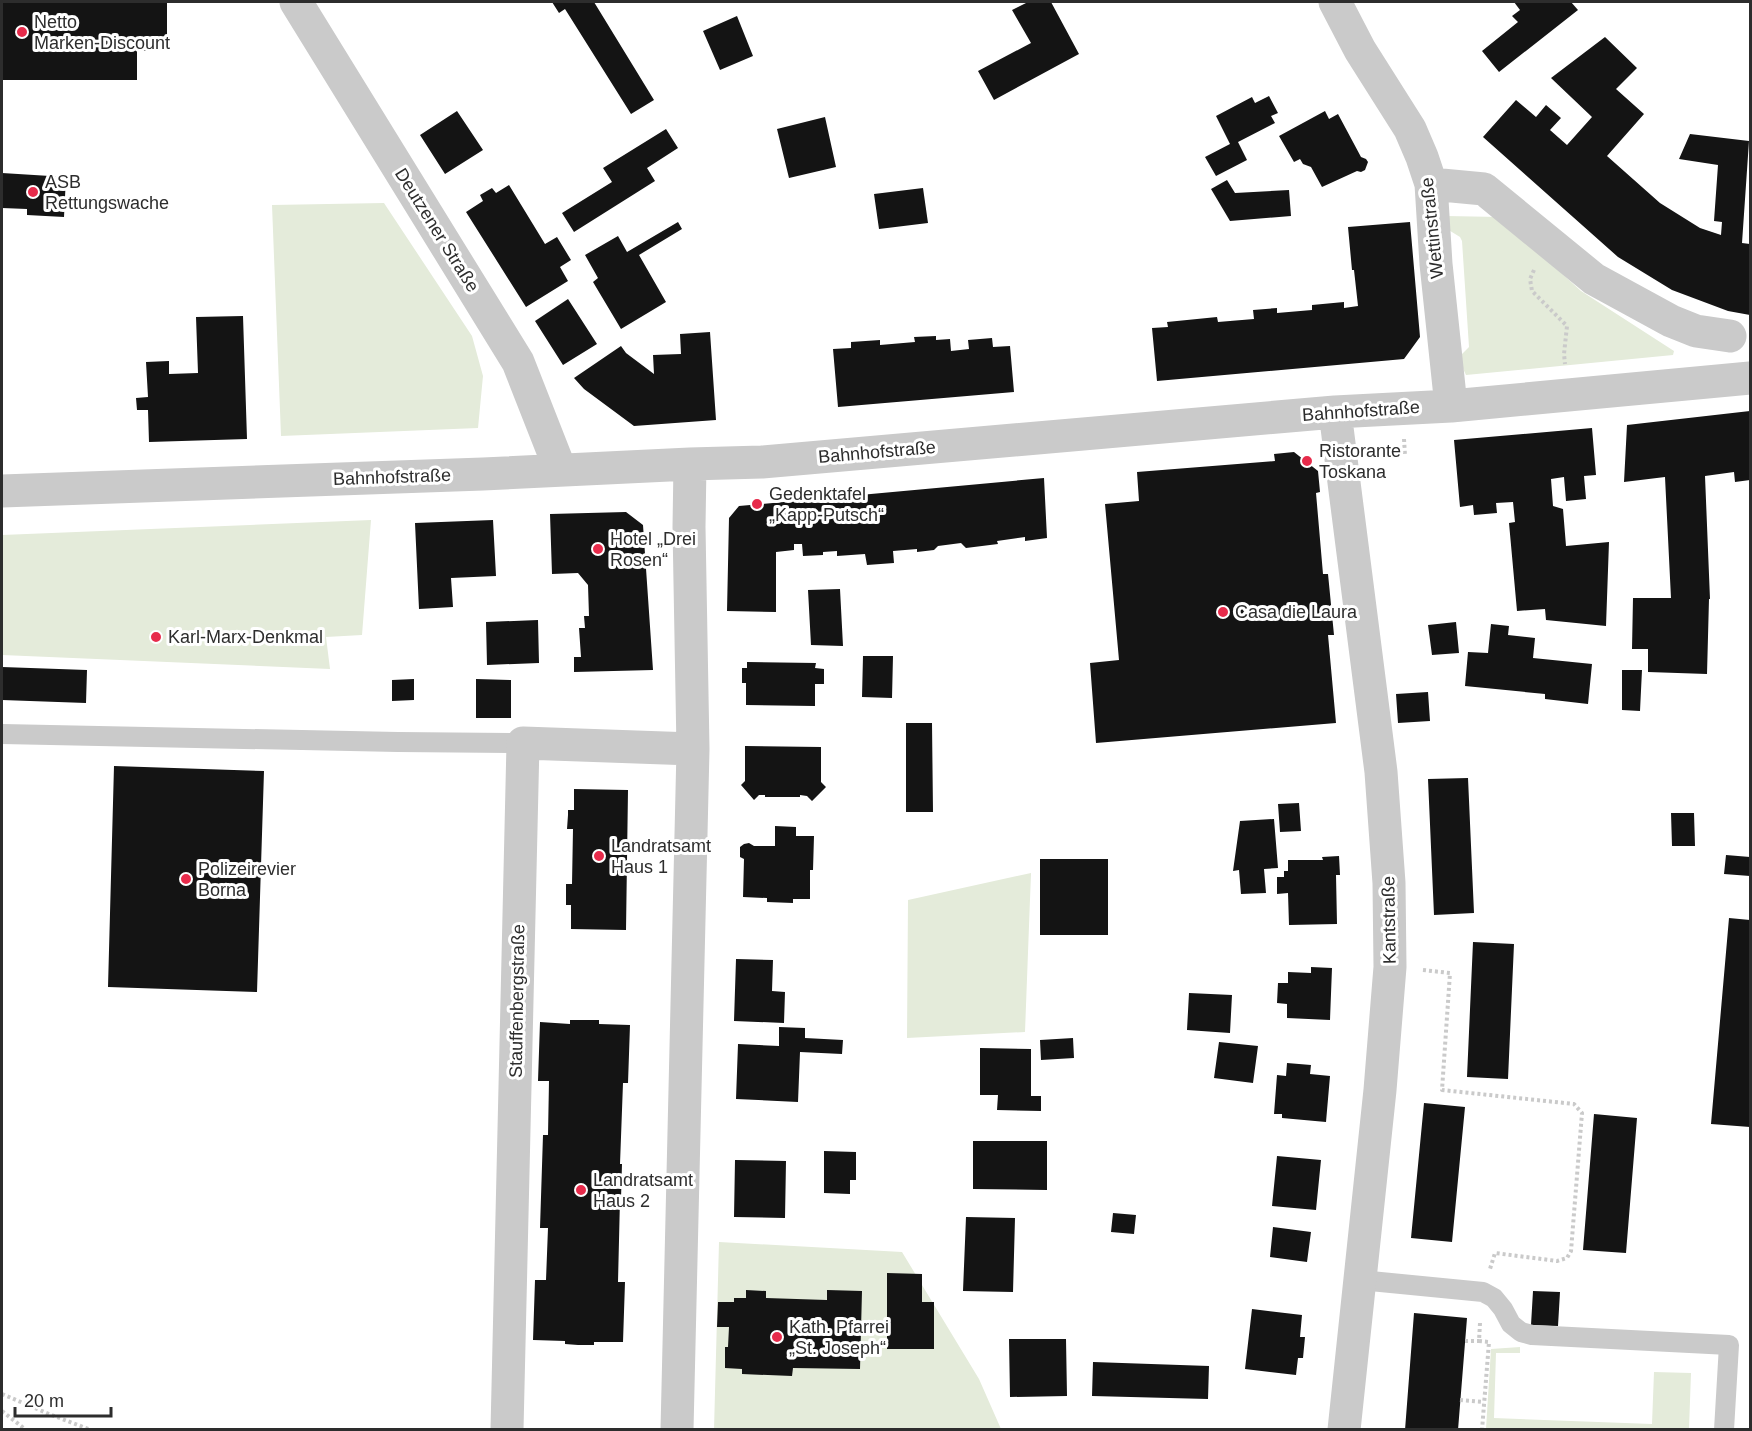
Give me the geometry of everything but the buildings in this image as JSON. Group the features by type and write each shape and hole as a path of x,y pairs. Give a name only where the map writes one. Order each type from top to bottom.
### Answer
{"street":[{"name":"Deutzener Straße","path":"296,2 518,362 560,469"},
{"name":"Wettinstraße","path":"1335,2 1360,50 1410,129 1431,184 1436,264 1451,406"},
{"path":"1431,184 1484,189 1594,279 1671,321 1696,331 1730,336"},
{"name":"Bahnhofstraße","path":"2,491 762,462 1335,412 1451,406 1750,378"},
{"name":"Kantstraße","path":"1335,412 1381,772 1389,883 1390,967 1380,1090 1344,1430"},
{"path":"677,1430 693,749 690,464"},
{"path":"523,743 693,749"},
{"name":"Stauffenbergstraße","path":"507,1430 523,743"}],"lane":[{"path":"2,734 523,743"},
{"path":"1360,1280 1483,1292 1494,1298 1511,1324 1521,1332 1532,1335 1729,1345 1724,1430"}],"path":[{"path":"1549,243 1530,279 1532,291 1567,327 1564,354 1568,395"},
{"path":"1390,967 1450,973 1442,1090 1574,1104 1582,1113 1571,1251 1567,1258 1557,1261 1495,1253 1483,1292 1479,1341"},
{"path":"1465,1341 1489,1341 1482,1430"},
{"path":"2,1394 91,1430"},
{"path":"1460,1400 1484,1402"},
{"path":"2,1411 26,1430"}],"green space":[{"path":"384,203 472,336 483,376 478,428 281,436 272,205"},
{"path":"1446,216 1500,217 1581,291 1674,351 1673,355 1466,375 1458,358 1469,347 1462,241 1460,237 1447,229"},
{"path":"371,520 362,635 326,637 330,669 2,655 2,535"},
{"path":"1031,873 1025,1032 907,1038 908,900"},
{"path":"719,1242 902,1252 979,1379 1001,1429 714,1430"},
{"path":"1520,1347 1520,1353 1496,1353 1494,1418 1652,1424 1654,1372 1691,1373 1689,1429 1486,1429 1491,1349"}],"place":[{"name":"Netto Marken-Discount","path":"22,32"},
{"name":"ASB Rettungswache","path":"33,192"},
{"name":"Ristorante Toskana","path":"1307,461"},
{"name":"Gedenktafel „Kapp-Putsch“","path":"757,504"},
{"name":"Hotel „Drei Rosen“","path":"598,549"},
{"name":"Casa die Laura","path":"1223,612"},
{"name":"Karl-Marx-Denkmal","path":"156,637"},
{"name":"Landratsamt Haus 1","path":"599,856"},
{"name":"Polizeirevier Borna","path":"186,879"},
{"name":"Landratsamt Haus 2","path":"581,1190"},
{"name":"Kath. Pfarrei „St. Joseph“","path":"777,1337"}]}
